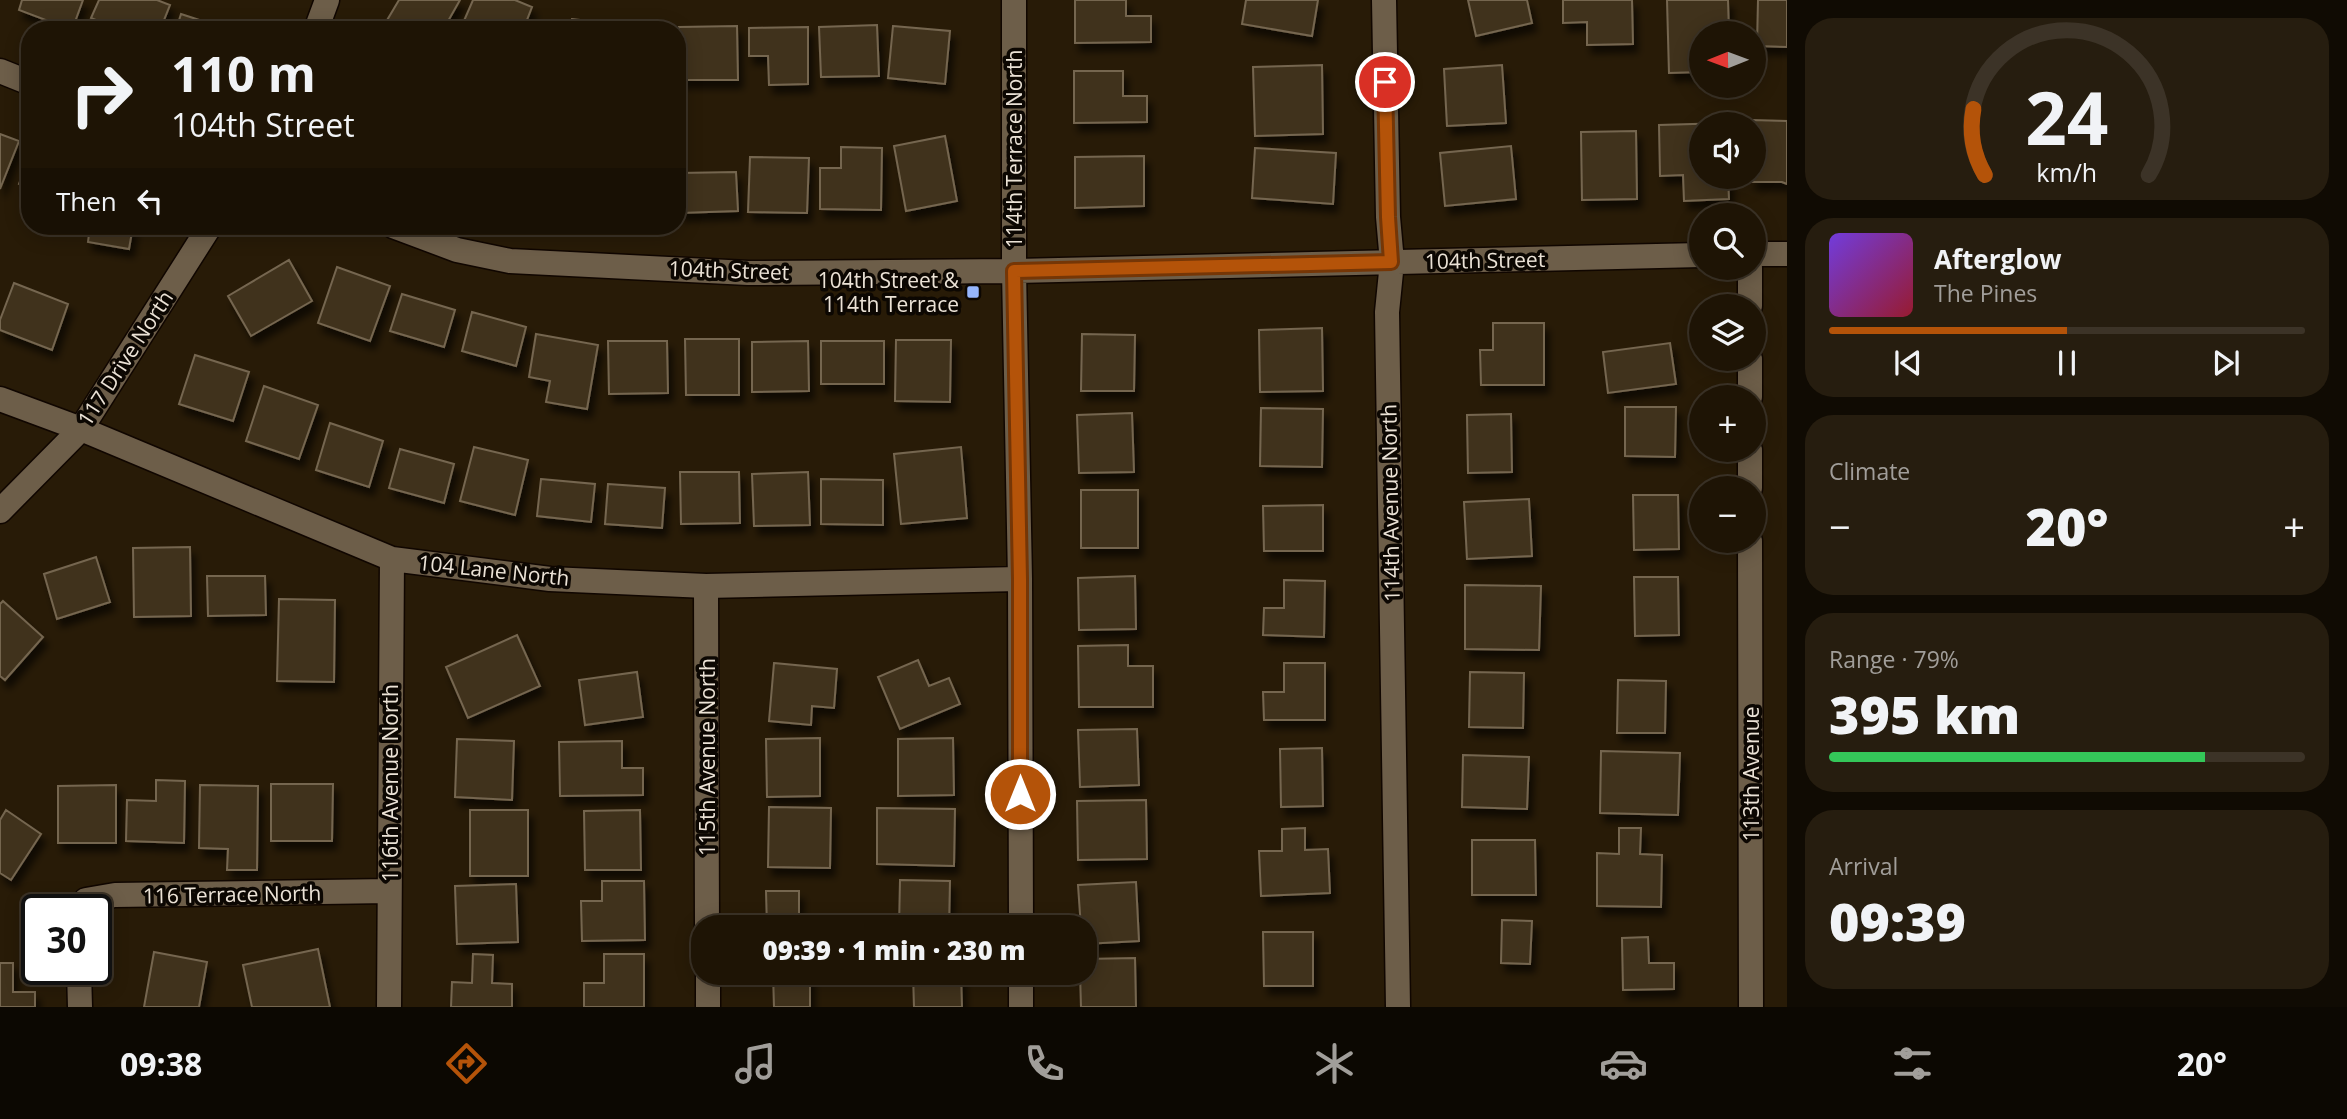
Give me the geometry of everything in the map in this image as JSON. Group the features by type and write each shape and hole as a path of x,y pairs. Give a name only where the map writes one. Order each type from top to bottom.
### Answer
{"street":[{"path":"319,21 327,0"},
{"name":"114th Terrace North","path":"1014,0 1021,915"},
{"name":"114th Avenue North","path":"1384,0 1391,262 1387,312 1398,1007"},
{"path":"0,71 21,79"},
{"name":"117 Drive North","path":"0,511 81,429 204,235"},
{"name":"104th Street","path":"417,235 457,250 510,261 748,273 1014,271 1689,255"},
{"path":"1766,254 1787,254"},
{"name":"104 Lane North","path":"0,399 81,429 392,559 550,579 706,586 1020,579"},
{"name":"113th Avenue","path":"1750,553 1751,1007"},
{"name":"116th Avenue North","path":"390,1007 392,559"},
{"name":"115th Avenue North","path":"706,586 707,915"},
{"name":"116 Terrace North","path":"112,896 389,891"},
{"path":"79,985 80,1007"},
{"path":"708,985 708,1007"},
{"path":"1021,985 1021,1007"}],"building":[{"path":"22,0 83,0 75,21 48,21 19,10"},
{"path":"99,0 157,0 170,5 164,21 98,21 91,18"},
{"path":"399,0 460,0 448,21 387,21"},
{"path":"473,0 515,0 532,7 527,21 464,21"},
{"path":"1075,0 1126,0 1126,16 1151,16 1151,42 1075,43"},
{"path":"1246,0 1318,0 1312,36 1242,24"},
{"path":"1468,0 1527,0 1532,23 1476,36"},
{"path":"1563,0 1632,0 1633,44 1587,45 1587,22 1563,23"},
{"path":"1667,0 1728,0 1729,21 1689,21 1689,72 1669,73"},
{"path":"1758,0 1787,0 1787,47 1766,46 1766,21 1758,21"},
{"path":"181,14 202,21 179,21"},
{"path":"877,25 879,76 821,77 819,27"},
{"path":"737,26 738,80 686,80 686,27"},
{"path":"893,26 950,31 945,84 888,78"},
{"path":"808,27 808,84 769,85 768,56 749,56 749,28"},
{"path":"1322,65 1323,134 1255,136 1253,67"},
{"path":"1502,65 1506,123 1447,126 1444,69"},
{"path":"1074,71 1123,71 1123,96 1147,96 1147,122 1074,123"},
{"path":"1766,120 1787,121 1787,184 1766,182"},
{"path":"1689,124 1689,189 1729,189 1729,199 1684,201 1683,175 1660,176 1659,125"},
{"path":"1636,131 1637,199 1582,200 1581,132"},
{"path":"0,134 19,141 0,189"},
{"path":"945,136 957,201 906,211 894,146"},
{"path":"1511,146 1516,199 1445,206 1440,153"},
{"path":"841,147 882,148 881,210 820,209 820,168 841,168"},
{"path":"1255,148 1336,153 1333,204 1252,198"},
{"path":"1144,156 1144,206 1075,208 1075,157"},
{"path":"750,157 809,158 807,213 748,212"},
{"path":"736,172 738,211 686,213 686,173"},
{"path":"89,235 131,235 129,249 88,242"},
{"path":"289,260 312,301 251,336 228,296"},
{"path":"337,267 390,286 370,341 318,323"},
{"path":"14,283 68,304 52,350 0,330 0,320"},
{"path":"402,294 455,310 444,347 390,331"},
{"path":"472,312 526,327 516,366 462,351"},
{"path":"1493,323 1544,323 1544,385 1481,385 1480,350 1493,350"},
{"path":"1322,328 1323,391 1260,392 1259,330"},
{"path":"536,334 598,345 587,409 546,402 550,381 529,377"},
{"path":"1082,334 1135,335 1134,391 1081,391"},
{"path":"685,339 739,339 739,395 686,395"},
{"path":"896,340 951,340 950,402 895,401"},
{"path":"608,341 667,341 668,393 609,394"},
{"path":"808,341 809,391 752,392 752,342"},
{"path":"821,341 884,341 884,384 821,384"},
{"path":"1670,343 1676,384 1608,393 1603,352"},
{"path":"195,355 249,372 233,421 179,404"},
{"path":"264,386 318,405 299,459 246,441"},
{"path":"1625,407 1676,407 1675,457 1625,456"},
{"path":"1261,408 1323,409 1322,467 1260,466"},
{"path":"1132,413 1134,472 1079,473 1077,415"},
{"path":"1511,414 1512,472 1468,473 1467,415"},
{"path":"330,423 383,441 369,487 316,470"},
{"path":"474,447 528,460 515,515 460,501"},
{"path":"961,447 967,518 901,524 894,454"},
{"path":"400,449 454,464 444,503 389,488"},
{"path":"680,472 739,472 740,523 681,524"},
{"path":"808,472 810,525 754,526 752,474"},
{"path":"541,479 595,484 591,522 537,516"},
{"path":"821,479 883,480 883,525 821,524"},
{"path":"608,484 665,488 662,528 605,524"},
{"path":"1081,490 1138,490 1138,548 1081,548"},
{"path":"1633,495 1678,495 1679,549 1634,550"},
{"path":"1529,499 1532,556 1467,559 1464,502"},
{"path":"1323,505 1323,551 1264,551 1263,506"},
{"path":"190,547 191,616 134,617 133,548"},
{"path":"96,557 110,602 57,619 44,574"},
{"path":"207,576 265,576 266,615 208,616"},
{"path":"1135,576 1136,629 1079,630 1078,578"},
{"path":"1634,577 1678,577 1679,635 1635,636"},
{"path":"1284,580 1325,581 1324,637 1263,635 1264,608 1284,608"},
{"path":"1465,585 1541,586 1539,650 1465,649"},
{"path":"279,599 335,600 334,682 277,681"},
{"path":"3,601 43,637 5,680 0,676 0,604"},
{"path":"517,635 540,686 468,718 446,667"},
{"path":"1128,645 1128,666 1153,666 1153,707 1079,707 1078,646"},
{"path":"918,660 929,686 949,678 960,704 900,729 878,677"},
{"path":"774,663 837,669 834,708 812,706 811,725 769,721"},
{"path":"1284,663 1325,663 1325,720 1264,720 1263,692 1284,692"},
{"path":"637,672 643,717 585,725 579,680"},
{"path":"1470,672 1524,673 1523,728 1469,727"},
{"path":"1618,680 1666,681 1665,733 1617,733"},
{"path":"1137,729 1139,785 1080,787 1078,730"},
{"path":"820,738 820,796 767,797 766,739"},
{"path":"953,738 954,795 898,796 898,739"},
{"path":"457,739 514,741 512,800 455,797"},
{"path":"622,741 622,768 643,768 643,795 560,796 559,742"},
{"path":"1322,748 1323,806 1281,807 1280,749"},
{"path":"1601,751 1680,753 1678,815 1600,813"},
{"path":"1463,755 1529,757 1527,809 1462,807"},
{"path":"156,780 185,781 184,843 126,841 127,800 156,801"},
{"path":"271,784 333,784 332,841 271,841"},
{"path":"116,785 116,843 58,843 58,786"},
{"path":"200,785 258,786 257,870 227,870 228,849 199,848"},
{"path":"1146,800 1147,859 1078,860 1077,801"},
{"path":"769,807 831,808 830,868 768,867"},
{"path":"877,808 955,809 954,866 877,864"},
{"path":"6,810 41,834 11,880 0,873 0,820"},
{"path":"470,810 528,810 528,876 470,876"},
{"path":"640,810 641,870 585,870 584,811"},
{"path":"1305,828 1305,850 1328,849 1330,893 1261,896 1259,851 1282,851 1282,829"},
{"path":"1619,828 1641,828 1640,854 1662,855 1661,907 1597,906 1597,853 1619,854"},
{"path":"1472,840 1535,840 1536,895 1472,895"},
{"path":"900,880 950,881 949,915 899,915"},
{"path":"602,881 644,881 645,940 582,941 581,901 602,901"},
{"path":"1136,882 1139,941 1097,943 1097,915 1080,915 1078,885"},
{"path":"516,884 518,942 457,944 455,886"},
{"path":"766,891 799,891 799,915 767,915"},
{"path":"1502,920 1532,921 1530,964 1501,963"},
{"path":"1263,932 1313,932 1313,986 1264,986"},
{"path":"1648,937 1649,963 1674,963 1674,989 1623,990 1622,938"},
{"path":"318,949 330,1007 252,1007 243,965"},
{"path":"154,952 207,962 199,1007 144,1007"},
{"path":"473,954 493,955 492,983 512,984 512,1007 451,1007 452,982 472,983"},
{"path":"604,954 644,954 644,1007 584,1007 584,983 604,983"},
{"path":"1135,958 1136,1007 1081,1007 1080,985 1097,985 1097,959"},
{"path":"0,963 13,963 13,992 35,992 35,1007 0,1007"},
{"path":"773,985 810,985 810,1007 774,1007"},
{"path":"913,985 961,985 962,1007 914,1007"}],"place":[{"name":"104th Street & 114th Terrace","path":"973,292"}],"route":[{"path":"1020,794 1020,579 1014,271 1391,262 1385,82"}]}
